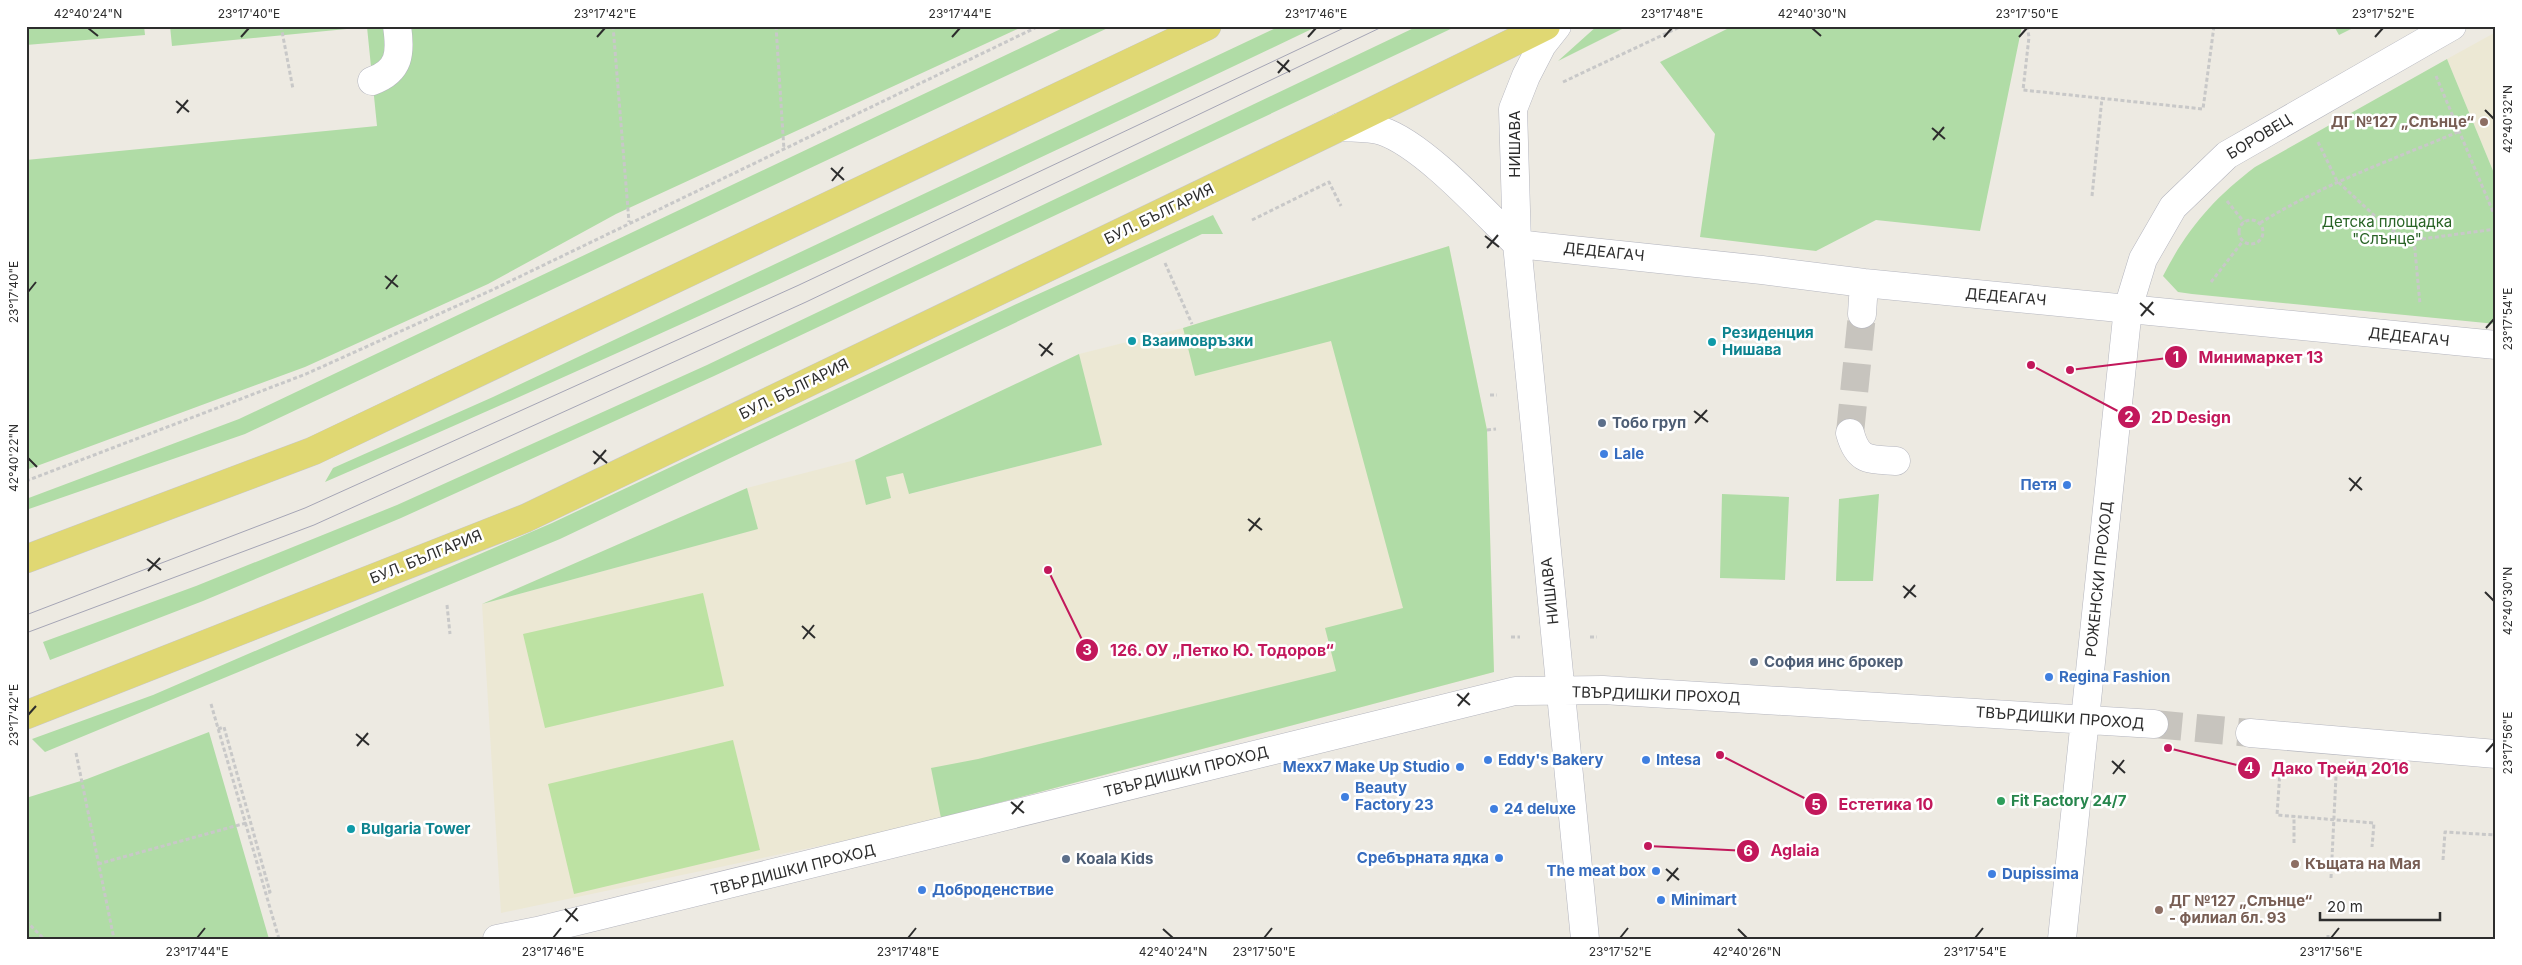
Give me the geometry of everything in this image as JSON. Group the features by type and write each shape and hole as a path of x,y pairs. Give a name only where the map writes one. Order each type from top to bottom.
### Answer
{"main road":[{"path":"26,559 322,447 1208,26"},
{"name":"БУЛ. БЪЛГАРИЯ","path":"26,715 526,518 1340,128 1546,26"}],"street":[{"path":"372,81 384,77 395,65 400,46 396,26"},
{"name":"НИШАВА","path":"1557,26 1542,45 1526,76 1513,109 1517,244 1585,939"},
{"name":"БОРОВЕЦ","path":"2128,308 2144,259 2173,206 2227,155 2452,26"},
{"path":"1340,128 1381,131 1405,142 1426,158 1517,244"},
{"name":"ДЕДЕАГАЧ","path":"1517,244 1864,283 2496,345"},
{"path":"1862,314 1864,283"},
{"name":"РОЖЕНСКИ ПРОХОД","path":"2062,939 2095,607 2128,308"},
{"path":"1850,433 1854,449 1866,459 1896,461"},
{"name":"ТВЪРДИШКИ ПРОХОД","path":"502,938 834,860 1439,708 1515,691 1603,690 2154,724"},
{"path":"2250,733 2496,754"}],"path":[{"path":"280,26 293,89"},
{"path":"613,26 630,222"},
{"path":"776,26 784,150"},
{"path":"1558,84 1682,26"},
{"path":"2027,26 2029,37 2023,90 2204,109 2214,26"},
{"path":"26,481 306,374 492,290 1037,27"},
{"path":"2434,70 2496,219"},
{"path":"2092,196 2102,98"},
{"path":"2260,223 2263,236 2259,242 2251,244 2243,241 2239,232 2241,225 2250,220 2260,223 2300,199 2337,181 2460,131"},
{"path":"2314,133 2337,181 2388,229 2414,240 2496,229"},
{"path":"1252,220 1329,182 1341,206"},
{"path":"2414,240 2422,338"},
{"path":"2195,315 2210,284 2243,241"},
{"path":"1165,263 1192,324"},
{"path":"1487,430 1496,429"},
{"path":"447,605 450,634"},
{"path":"1510,637 1522,637"},
{"path":"211,704 279,939"},
{"path":"218,729 224,727 270,892 266,893"},
{"path":"2282,735 2277,815 2374,823 2372,846"},
{"path":"2331,878 2338,740"},
{"path":"76,753 114,939"},
{"path":"2294,816 2294,843"},
{"path":"98,864 246,823"},
{"path":"2443,860 2444,832 2496,835"},
{"path":"26,921 44,939"}],"shaded area":[{"name":"ДГ №127 „Слънце“","path":"2496,32 2496,178 2447,59"},
{"path":"1449,246 1487,430 1494,672 900,829 501,913 482,604 757,529 747,488 855,460 867,504 886,477 904,472 910,494 1101,445 1079,354 1183,328"}],"green space":[{"path":"26,26 144,26 145,35 26,45"},
{"path":"170,26 1024,26 616,214 488,284 305,367 26,470 26,160 377,126 367,27 172,46"},
{"path":"1067,26 1112,26 245,434 26,510 26,499 239,419"},
{"path":"1280,26 1318,26 699,316 325,482 333,468 493,397"},
{"path":"1418,26 1457,26 714,376 401,518 203,601 50,660 43,642 196,586 397,505 707,365"},
{"path":"1597,26 1628,26 1558,61"},
{"path":"1733,26 2022,26 1980,231 1876,220 1816,251 1700,237 1715,134 1660,62"},
{"path":"2334,26 2357,26 2339,35"},
{"name":"Детска площадка \"Слънце\"","path":"2447,59 2496,178 2496,324 2178,292 2163,276 2172,259 2202,216 2226,191 2255,167"},
{"path":"1213,215 1223,234 1202,234 560,539 45,752 32,739 153,695 552,523 1023,301"},
{"path":"1449,246 1487,430 1494,672 941,818 931,768 978,759 1336,671 1325,628 1403,608 1331,341 1195,376 1183,328"},
{"path":"1079,354 1102,445 909,494 903,473 886,477 891,498 866,505 855,460"},
{"path":"747,488 758,529 482,604"},
{"path":"1722,494 1789,497 1785,580 1720,578"},
{"path":"1879,494 1873,581 1836,581 1839,499"},
{"path":"703,593 724,686 545,728 523,634"},
{"path":"209,732 269,939 26,939 26,798 87,779"},
{"path":"733,740 760,850 574,894 548,784"}],"tunnel":[{"path":"1850,433 1862,314"},
{"path":"2154,724 2250,733"}],"tram line":[{"path":"26,615 305,508 799,285 1348,26"},
{"path":"26,633 314,525 806,302 1384,26"}],"place":[{"name":"ДГ №127 „Слънце“","path":"2484,122"},
{"name":"Взаимовръзки","path":"1132,341"},
{"name":"Резиденция Нишава","path":"1712,342"},
{"name":"2D Design","path":"2031,365"},
{"name":"Минимаркет 13","path":"2070,370"},
{"name":"Тобо груп","path":"1602,423"},
{"name":"Lale","path":"1604,454"},
{"name":"Петя","path":"2067,485"},
{"name":"126. ОУ „Петко Ю. Тодоров“","path":"1048,570"},
{"name":"София инс брокер","path":"1754,662"},
{"name":"Regina Fashion","path":"2049,677"},
{"name":"Дако Трейд 2016","path":"2168,748"},
{"name":"Естетика 10","path":"1720,755"},
{"name":"Eddy's Bakery","path":"1488,760"},
{"name":"Intesa","path":"1646,760"},
{"name":"Mexx7 Make Up Studio","path":"1460,767"},
{"name":"Beauty Factory 23","path":"1345,797"},
{"name":"Fit Factory 24/7","path":"2001,801"},
{"name":"24 deluxe","path":"1494,809"},
{"name":"Bulgaria Tower","path":"351,829"},
{"name":"Aglaia","path":"1648,846"},
{"name":"Сребърната ядка","path":"1499,858"},
{"name":"Koala Kids","path":"1066,859"},
{"name":"Къщата на Мая","path":"2295,864"},
{"name":"The meat box","path":"1656,871"},
{"name":"Dupissima","path":"1992,874"},
{"name":"Доброденствие","path":"922,890"},
{"name":"Minimart","path":"1661,900"},
{"name":"ДГ №127 „Слънце“ - филиал бл. 93","path":"2159,910"}]}
